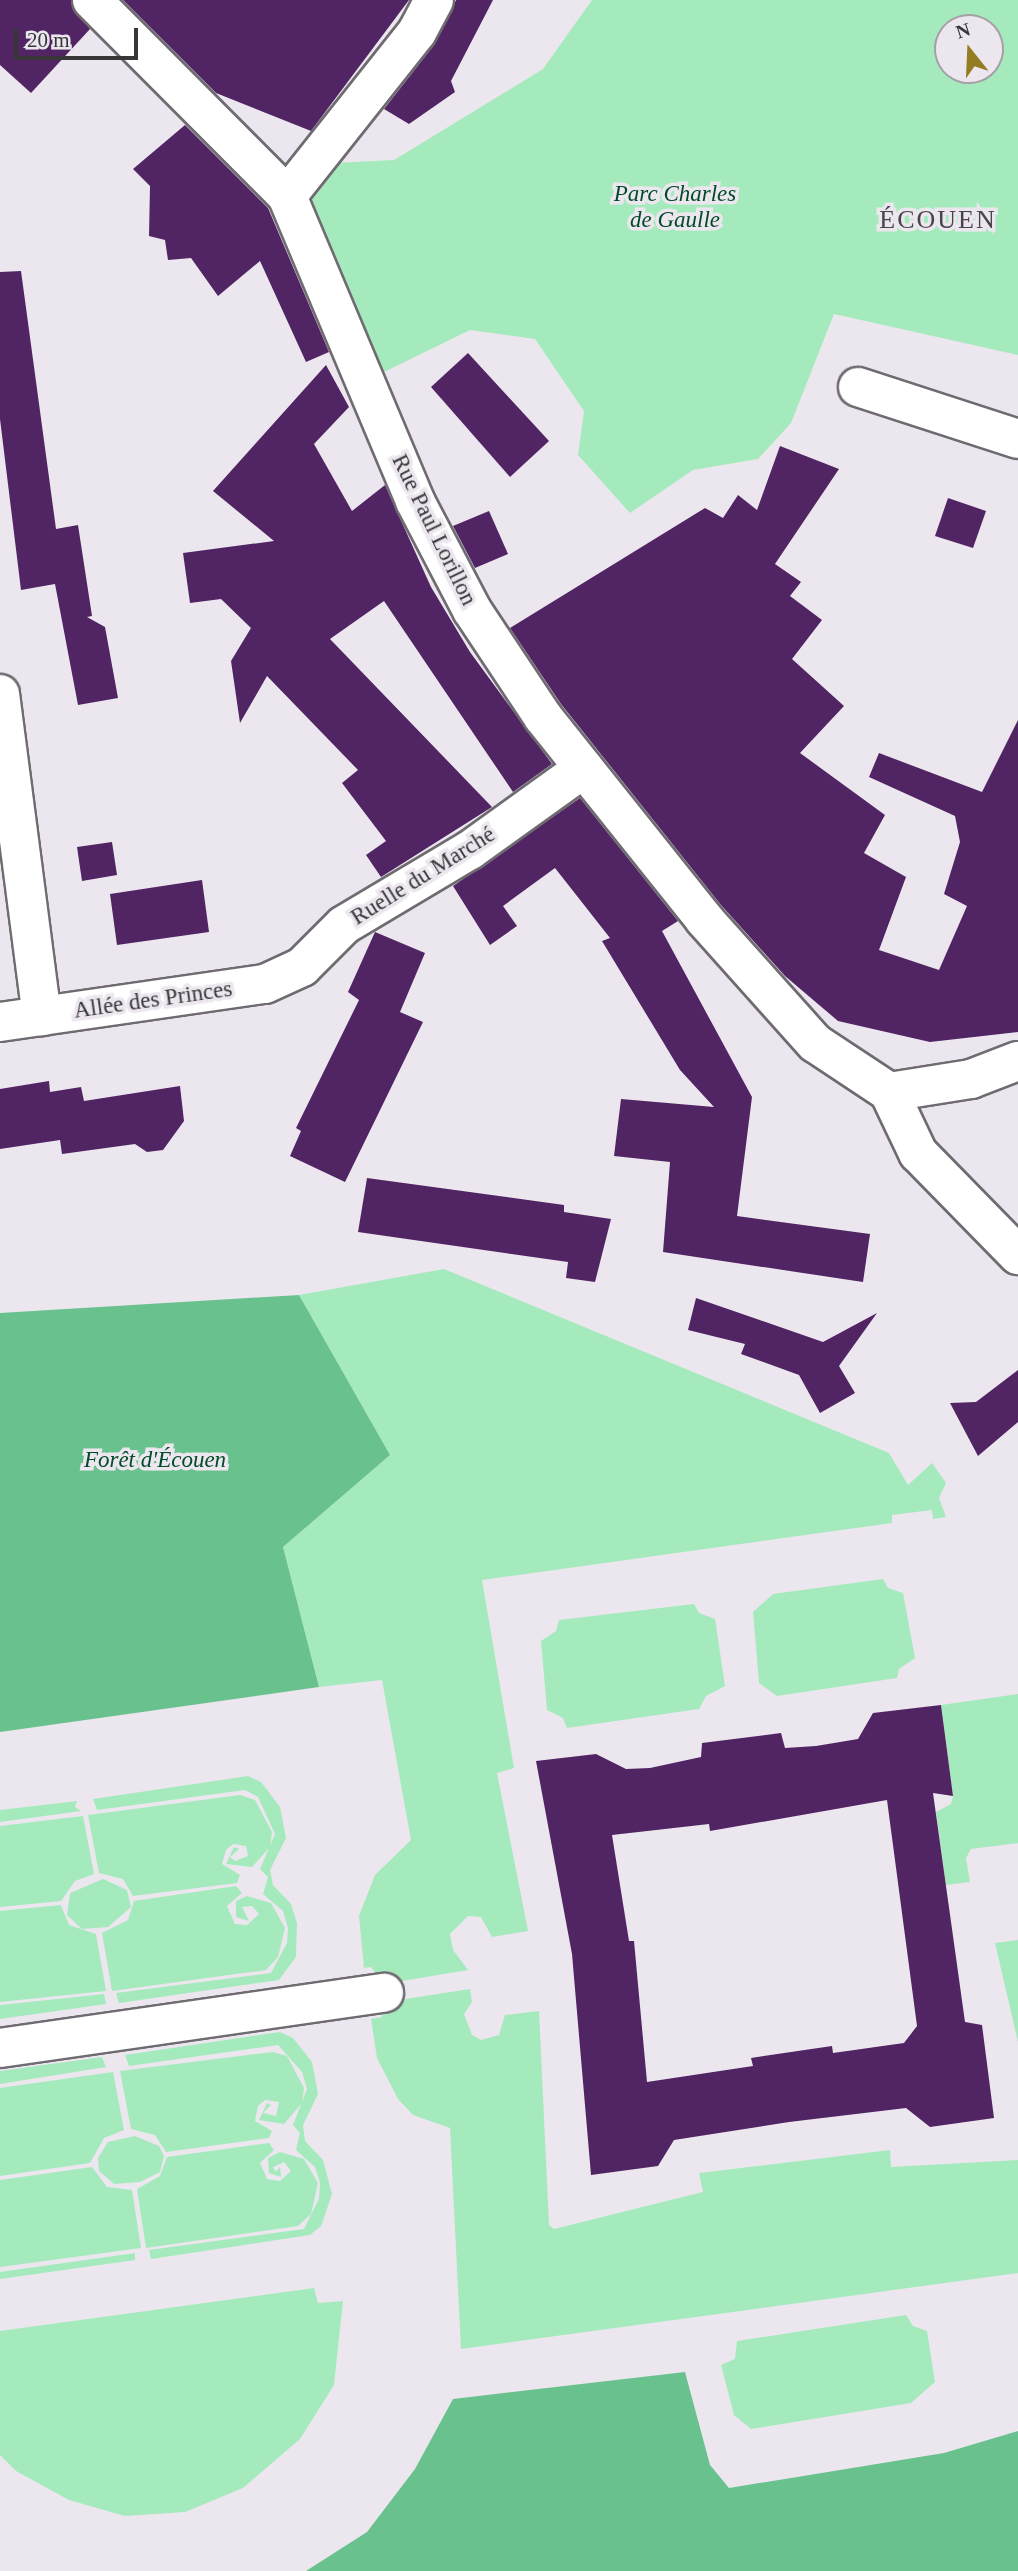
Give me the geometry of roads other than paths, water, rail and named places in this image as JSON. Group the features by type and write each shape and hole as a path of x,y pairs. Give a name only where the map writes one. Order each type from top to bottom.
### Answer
{"main road":[{"name":"Rue Paul Lorillon","path":"92,0 288,196 415,501 472,610 584,768 704,919 815,1043 889,1092"},
{"path":"288,196 417,32 434,0"},
{"path":"858,387 1018,439"},
{"name":"Allée des Princes","path":"0,694 42,1016"},
{"name":"Ruelle du Marché","path":"265,984 302,967 344,925 470,850 584,768"},
{"name":"Allée des Princes","path":"0,1022 265,984"},
{"path":"1018,1061 971,1079 889,1092 918,1153 1018,1255"},
{"path":"0,2048 384,1993"}],"district":[{"name":"ÉCOUEN","path":"938,220"}],"park label":[{"name":"Parc Charles de Gaulle","path":"675,207"},
{"name":"Forêt d'Écouen","path":"155,1460"}]}
